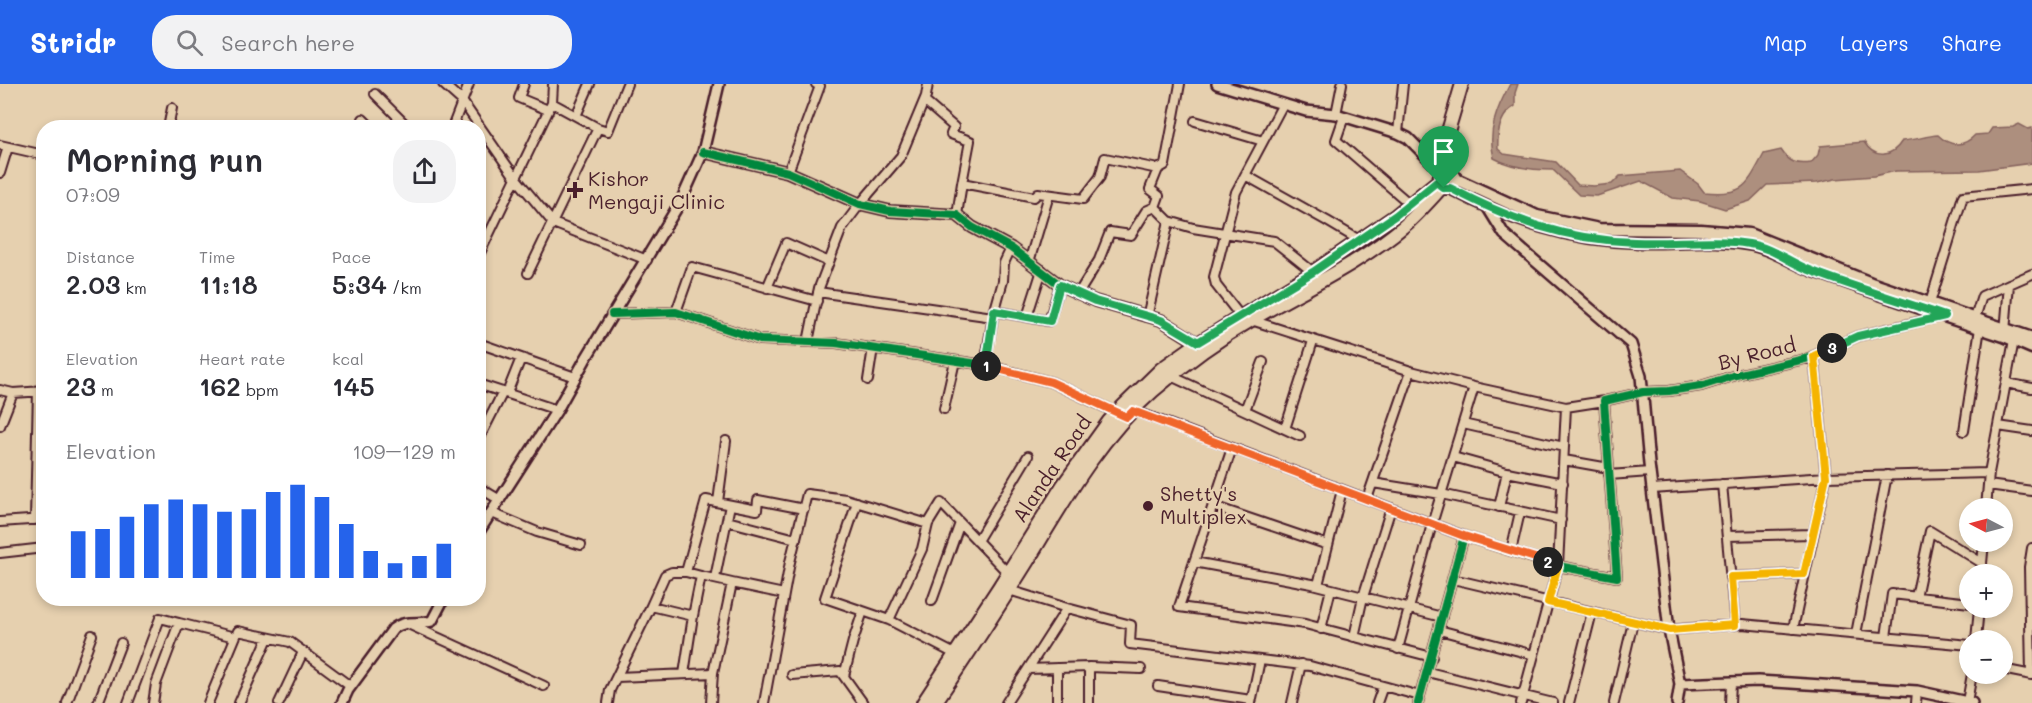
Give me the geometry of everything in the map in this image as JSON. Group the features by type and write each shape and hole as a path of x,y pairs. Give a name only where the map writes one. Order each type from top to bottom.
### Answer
{"main road":[{"path":"1446,180 1446,138 1462,84"},
{"path":"1446,180 1488,208 1546,228 1597,240 1734,242 1757,246 1812,271 1945,316 1978,323"},
{"path":"1446,180 1538,216 1599,229 1701,230 1749,234 1871,283 1930,303 2008,335 2032,348"},
{"name":"Alanda Road","path":"1246,318 1358,259 1402,228 1414,208 1446,180"},
{"name":"Alanda Road","path":"923,703 1063,485 1161,369 1246,318 1396,215 1414,208"},
{"path":"2008,335 2032,338"},
{"name":"Alanda Road","path":"1125,411 1171,376 1195,350"},
{"name":"Alanda Road","path":"935,703 1009,590 1089,456"}],"street":[{"path":"443,84 462,101 473,120"},
{"path":"455,120 469,84"},
{"path":"524,84 519,98 550,106 598,128 608,130 627,84"},
{"path":"486,240 550,106 553,84"},
{"path":"576,116 590,84"},
{"path":"486,522 557,410 681,201 703,152 719,84"},
{"path":"788,172 820,86 816,84"},
{"path":"808,342 818,292 842,228 901,156 924,101 928,84"},
{"path":"1078,294 1100,260 1110,232 1131,235 1146,211 1155,207 1159,196 1150,189 1158,170 1165,165 1180,84"},
{"path":"1217,84 1306,111 1340,116 1398,133 1408,138 1446,180"},
{"path":"1342,84 1336,140 1414,208"},
{"path":"1398,133 1403,84"},
{"path":"375,94 401,120"},
{"path":"924,101 954,127 951,134 970,141 957,215"},
{"path":"1283,104 1236,192 1215,282 1246,318 1411,371 1566,407 1558,566 1522,699"},
{"path":"170,120 172,108"},
{"path":"1195,121 1263,141"},
{"path":"528,273 598,128"},
{"path":"486,141 553,223 647,260"},
{"path":"0,172 4,146 36,153"},
{"path":"703,152 788,172 860,204 890,212 957,215 972,227 1011,248 1060,285 1095,301 1161,320 1195,350"},
{"path":"962,183 1034,197 1038,193 1083,199 1100,177 1105,158 1158,170"},
{"path":"1245,175 1359,240"},
{"path":"1930,303 1963,196 2032,189"},
{"path":"1029,262 1049,195"},
{"path":"1155,207 1169,221 1274,241 1313,272"},
{"path":"1488,208 1504,234 1631,344 1641,376 1652,489 1670,630 1680,684 1677,703"},
{"path":"1147,316 1169,221"},
{"path":"767,288 786,243 829,262"},
{"path":"985,365 994,314 1003,281 1004,263 1011,248"},
{"path":"676,312 692,267 817,301"},
{"path":"1027,317 1042,270"},
{"path":"1964,431 1982,296 2032,274"},
{"path":"1987,498 1989,473 2006,383 2009,284"},
{"path":"818,292 1050,321 1060,285"},
{"path":"612,314 676,312 760,340 836,343 873,348 985,365 1051,382 1464,536 1558,566 1617,577 1604,400"},
{"name":"By Road","path":"1566,407 1642,392 1701,386 1814,356 1858,336 1945,316"},
{"path":"1286,429 1313,341"},
{"path":"486,346 575,377"},
{"path":"868,380 873,348"},
{"path":"1792,629 1826,477 1814,356"},
{"path":"486,427 521,358"},
{"path":"944,410 955,361"},
{"path":"1245,410 1263,362"},
{"path":"1367,499 1411,371"},
{"path":"1171,376 1300,436"},
{"path":"2006,383 2032,388"},
{"path":"486,387 557,410"},
{"path":"1398,649 1432,524 1474,387"},
{"path":"0,390 13,393 36,391"},
{"path":"0,426 13,393"},
{"path":"1463,424 1564,447"},
{"path":"1998,426 2032,431"},
{"path":"718,502 726,441"},
{"path":"1232,448 1179,608 1305,624 1432,657"},
{"path":"977,540 1028,456"},
{"path":"1453,457 1508,472 1563,483"},
{"path":"1563,460 1609,471 1650,471"},
{"path":"1499,507 1508,472"},
{"path":"1652,489 1826,477 1989,473"},
{"path":"1857,634 1887,475"},
{"path":"1373,483 1442,494 1561,520"},
{"path":"1722,484 1735,625"},
{"path":"1988,485 2032,491"},
{"path":"1318,585 1342,490"},
{"path":"486,492 500,500"},
{"path":"764,703 784,594 807,494 846,499 928,524"},
{"path":"686,572 706,500 757,510 758,500 804,509"},
{"path":"857,502 825,598 889,620 955,654"},
{"path":"889,620 922,549 928,524 941,503 1008,573"},
{"path":"715,578 730,505"},
{"path":"1213,506 1328,545"},
{"path":"1354,637 1391,508"},
{"path":"1511,551 1520,512"},
{"path":"492,513 537,532 581,545"},
{"path":"0,522 36,520"},
{"path":"727,521 796,539"},
{"path":"932,601 960,523"},
{"path":"1916,597 1930,531 1982,563 1983,552"},
{"path":"1727,536 1813,534"},
{"path":"1009,590 1131,625 1130,644 1300,664 1383,686 1419,700 1464,536"},
{"path":"2013,671 2032,675 2029,567 2032,548"},
{"path":"0,553 36,549"},
{"path":"1194,562 1318,585 1442,618"},
{"path":"608,703 610,690 665,575 672,572 686,572 784,594"},
{"path":"1731,577 1804,574"},
{"path":"684,674 700,576"},
{"path":"1453,579 1670,630 1735,625 1959,644"},
{"path":"711,703 713,673 732,583"},
{"path":"1321,628 1331,589"},
{"path":"1886,637 1892,594 1959,602"},
{"path":"342,703 350,686 393,629 406,623 432,621 440,606"},
{"path":"651,606 693,616"},
{"path":"1006,703 1067,608"},
{"path":"844,676 864,611"},
{"path":"1569,703 1592,612"},
{"path":"128,703 160,618 235,638"},
{"path":"1614,703 1633,622"},
{"path":"153,703 156,684 179,623"},
{"path":"406,623 544,686"},
{"path":"1439,630 1534,655"},
{"path":"208,703 238,631 290,642 350,686"},
{"path":"67,703 92,635"},
{"path":"239,703 268,638"},
{"path":"98,703 121,643"},
{"path":"279,703 303,652"},
{"path":"1158,686 1251,702 1260,660"},
{"path":"1292,703 1300,664"},
{"path":"1028,669 1089,667 1141,669"},
{"path":"1089,667 1089,703"},
{"path":"1057,668 1057,703"},
{"path":"792,675 840,672 863,703"},
{"path":"1428,672 1522,699 1553,703"},
{"path":"616,677 713,673"},
{"path":"1680,684 1758,681 1917,691 1970,703 1971,684"},
{"path":"1730,703 1731,682"},
{"path":"1377,703 1383,686"},
{"path":"1916,703 1917,691"}],"shaded area":[{"path":"1510,84 1518,84 1515,106 1506,114 1500,125 1498,149 1504,154 1556,162 1578,185 1612,184 1620,176 1680,171 1698,184 1704,192 1728,192 1748,182 1764,154 1781,150 1793,162 1811,163 1818,155 1820,146 1864,142 1873,152 1883,154 1893,150 1902,141 1938,135 1947,142 1957,144 1966,142 1975,135 1988,134 1992,128 2013,127 2019,124 2028,129 2032,128 2032,163 1979,170 1896,171 1817,183 1767,185 1750,201 1725,209 1700,201 1673,198 1641,181 1597,196 1579,195 1553,170 1523,168 1494,158 1492,138 1494,120"}],"cycle path":[{"path":"703,152 788,172 860,204 890,211 957,215 972,227 1011,248 1060,285 1095,301 1161,320 1198,343"},
{"path":"612,314 676,312 760,340 836,343 985,365 1051,382 1127,417"},
{"path":"1418,703 1464,536 1558,566 1617,577 1604,401 1643,392 1701,386 1736,375 1809,358 1858,336 1945,316"}],"place":[{"name":"Kishor Mengaji Clinic","path":"575,190"},
{"name":"Shetty's Multiplex","path":"1148,506"}],"route":[{"path":"1439,180 1440,185 1444,188 1450,188 1494,210 1584,238 1638,242 1734,242 1757,246 1806,269 1945,316 1858,336 1814,356 1826,477 1804,574 1731,577 1735,625 1670,630 1548,602 1558,566 1464,536 1133,411 1127,417 1051,382 985,365 994,311 1050,321 1060,285 1095,301 1161,320 1198,342 1313,272 1396,215 1439,180"}]}
